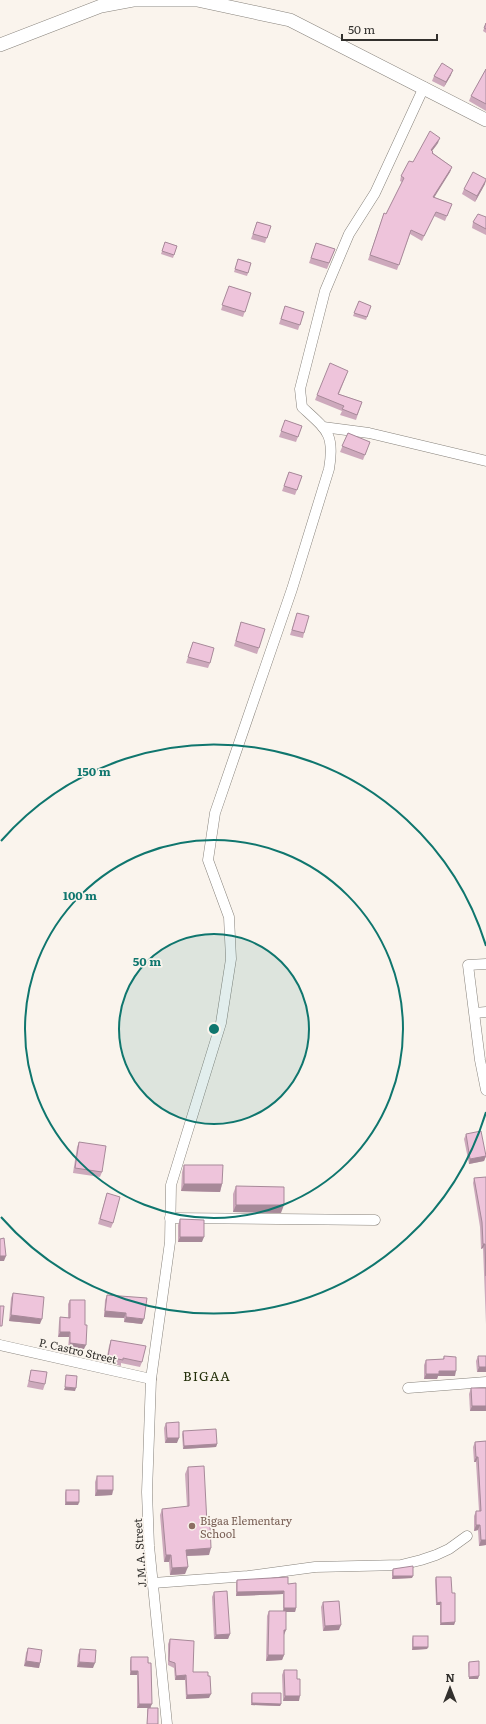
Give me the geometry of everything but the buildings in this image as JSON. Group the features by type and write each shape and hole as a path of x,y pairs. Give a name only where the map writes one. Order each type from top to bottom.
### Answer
{"street":[{"path":"0,45 101,6 133,0 197,0 290,20 424,87 486,120"},
{"path":"424,87 375,193 349,234 325,291 300,389 302,407 323,427 369,432 486,461"},
{"name":"J.M.A. Street","path":"167,1724 149,1546 147,1492 151,1379 170,1242 171,1185 221,1022 231,959 229,917 208,860 215,813 292,589 329,469 332,451 331,441 323,427"},
{"path":"486,964 468,965 483,1059 486,1090"},
{"path":"475,1013 486,1012"},
{"path":"170,1218 375,1220"},
{"name":"P. Castro Street","path":"0,1345 151,1379"},
{"path":"408,1388 486,1382"},
{"path":"153,1583 248,1576 308,1568 401,1565 421,1560 450,1549 468,1536"}],"place":[{"name":"Bigaa Elementary School","path":"192,1526"}],"district":[{"name":"BIGAA","path":"207,1375"}]}
